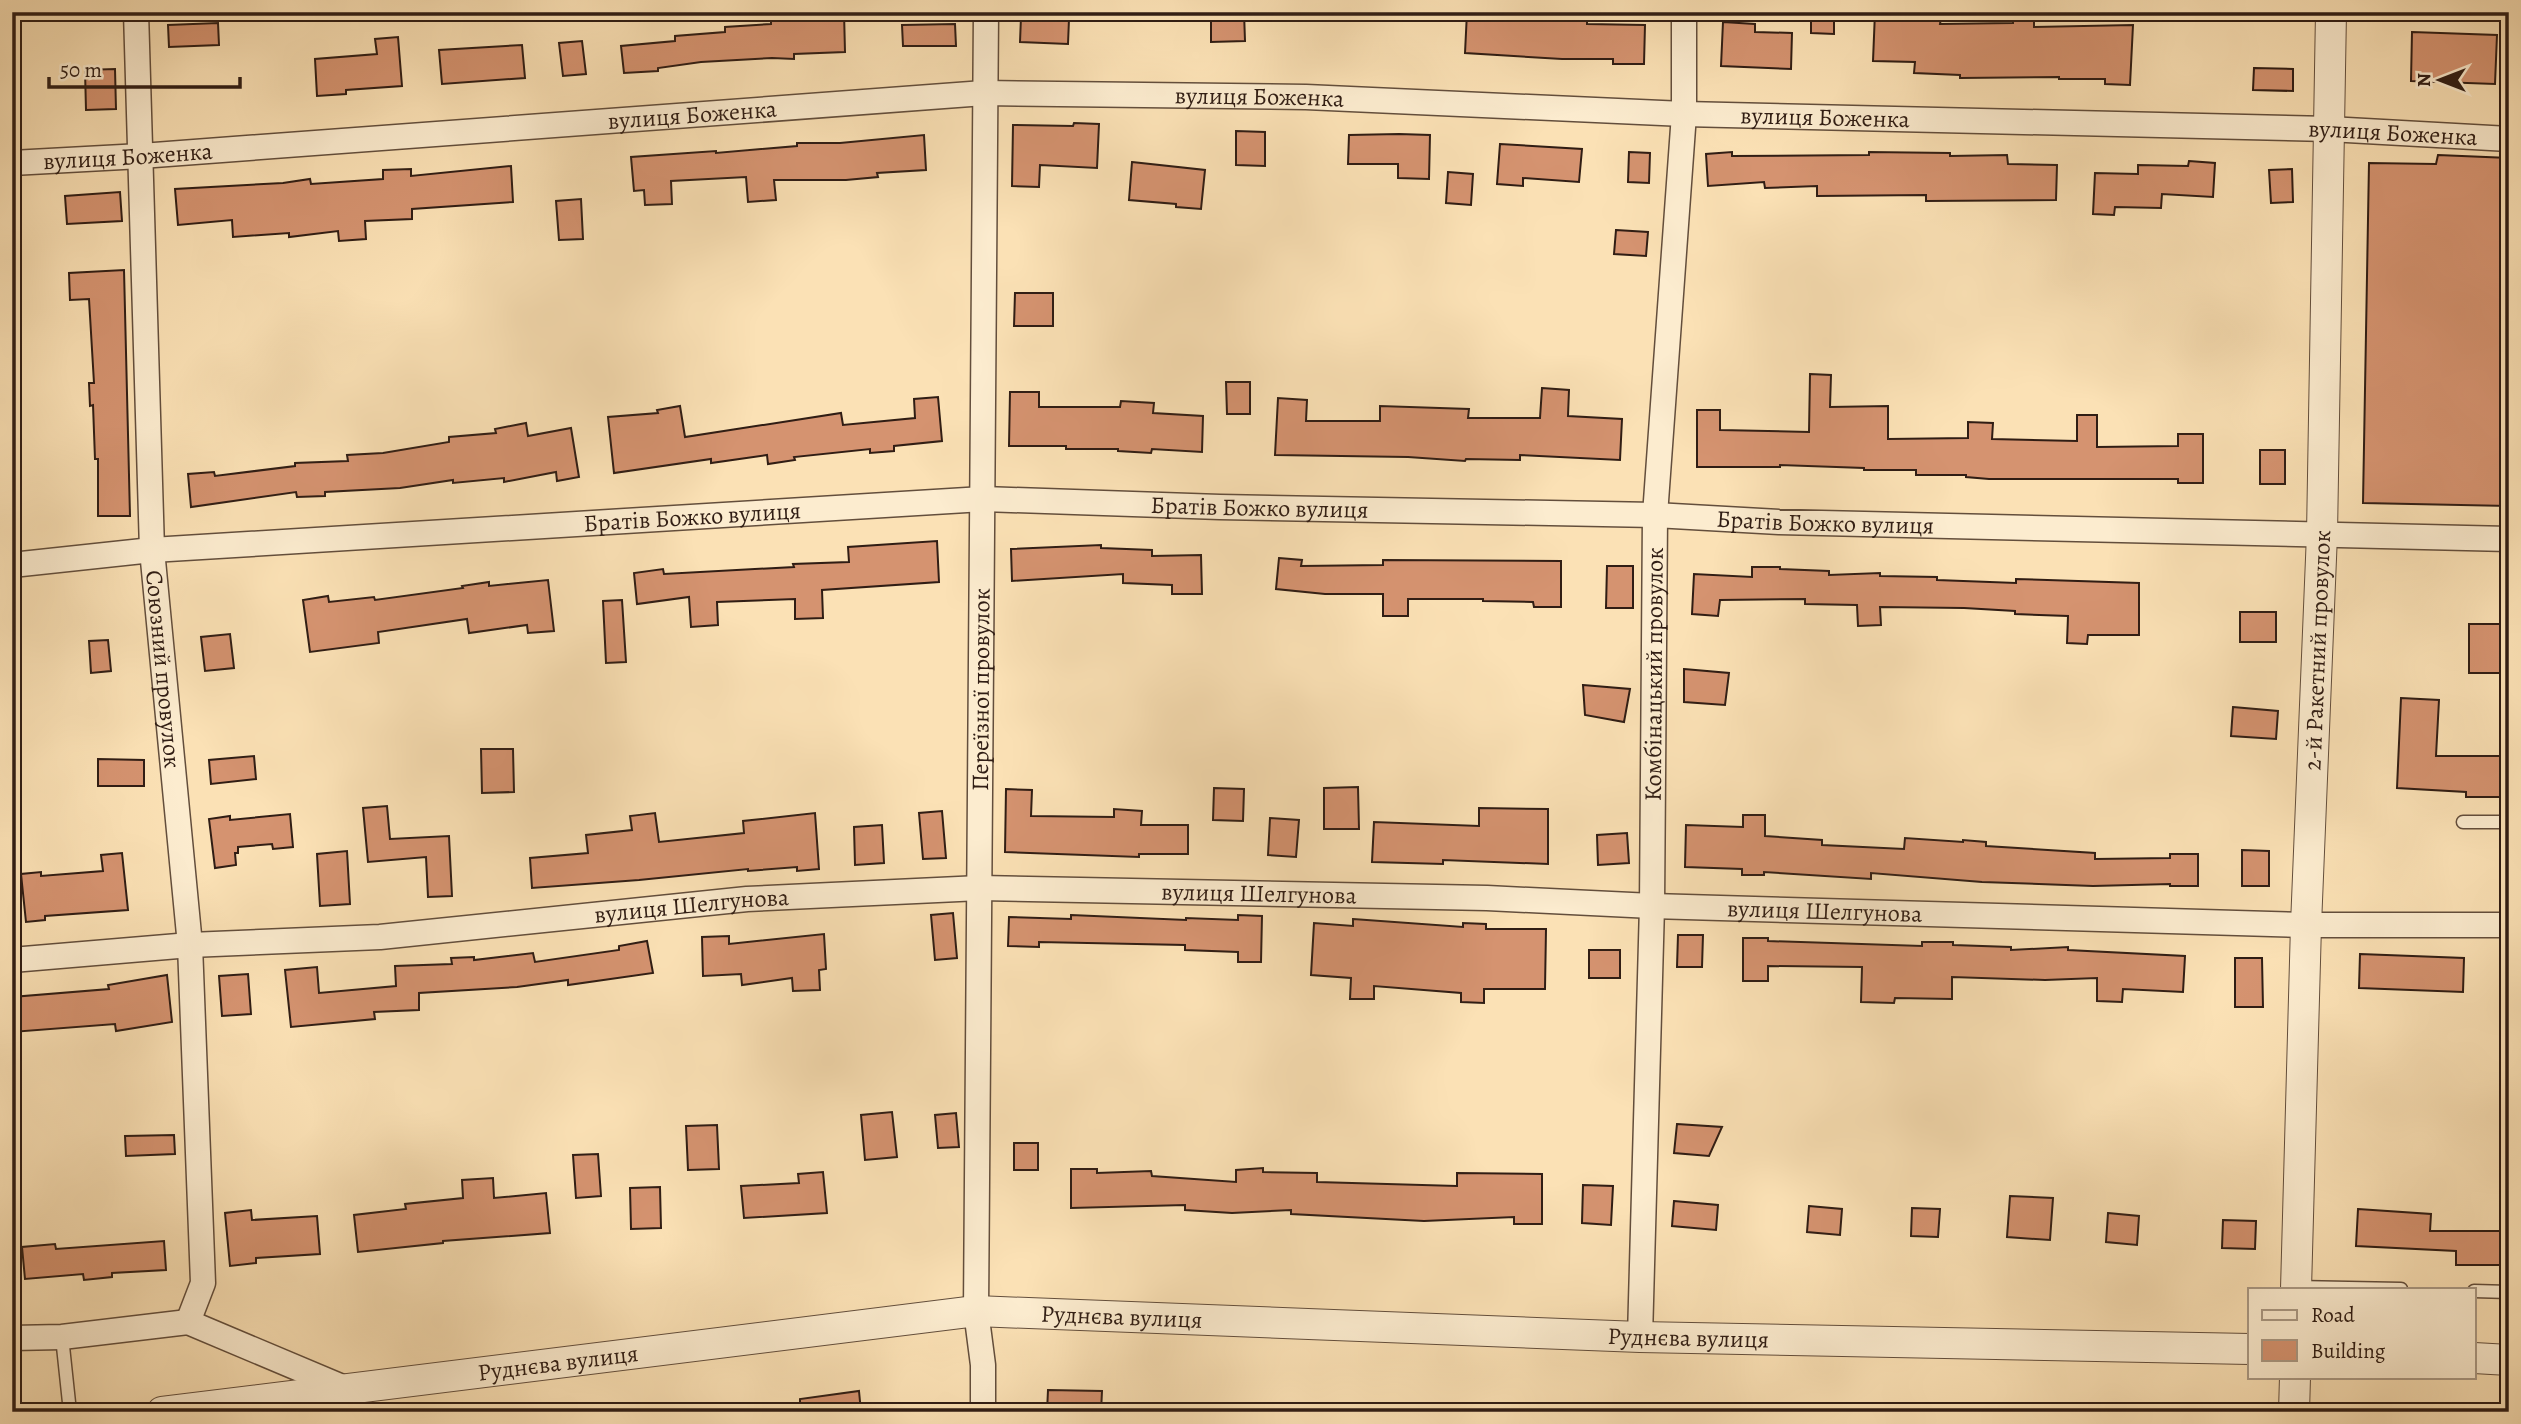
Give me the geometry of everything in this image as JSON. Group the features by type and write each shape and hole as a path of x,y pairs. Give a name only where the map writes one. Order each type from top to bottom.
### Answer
{"street":[{"name":"Союзний провулок","path":"136,12 152,550 190,945 203,1283 188,1322"},
{"name":"Переїзної провулок","path":"983,1412 983,1365 976,1311 986,12"},
{"name":"Комбінацький провулок","path":"1640,1337 1652,906 1655,515 1684,114 1684,12"},
{"name":"2-й Ракетний провулок","path":"2296,1288 2306,925 2322,534 2332,12"},
{"name":"вулиця Боженка","path":"12,163 141,156 984,93 1306,97 1684,114 2329,128 2509,139"},
{"name":"Братів Божко вулиця","path":"12,565 152,550 983,499 2509,540"},
{"name":"вулиця Шелгунова","path":"12,960 190,945 380,937 747,899 980,888 1487,898 1652,906 2306,925 2509,925"},
{"name":"Руднєва вулиця","path":"12,1338 62,1337 188,1322 347,1389 976,1311 1640,1337 2248,1349"},
{"path":"2476,1358 2509,1360"},
{"path":"2294,1412 2295,1378"},
{"path":"162,1412 212,1409 347,1389"}],"lane":[{"path":"2463,822 2509,822"},
{"path":"2476,1291 2509,1292"},
{"path":"62,1337 70,1412"}],"building":[{"path":"821,12 844,12 845,52 794,54 794,59 701,62 658,68 658,71 624,73 621,46 675,41 675,36 725,32 725,27 771,24 771,16 821,15"},
{"path":"1211,12 1244,12 1245,41 1211,42"},
{"path":"1467,12 1539,14 1539,19 1587,19 1587,24 1645,25 1644,64 1613,64 1613,59 1465,53"},
{"path":"1811,12 1834,12 1834,34 1811,33"},
{"path":"1875,12 1901,12 1901,16 1941,18 1940,24 2013,23 2013,12 2034,12 2034,27 2133,25 2130,85 2105,84 2105,79 1960,78 1960,75 1914,73 1915,62 1873,61"},
{"path":"1021,17 1069,19 1068,44 1020,42"},
{"path":"1723,22 1755,24 1755,32 1792,33 1791,69 1721,66"},
{"path":"218,23 219,45 169,47 168,25"},
{"path":"955,24 956,46 903,46 902,25"},
{"path":"2412,32 2497,35 2495,84 2411,81"},
{"path":"398,37 402,86 346,90 346,94 317,96 315,59 377,54 375,39"},
{"path":"582,41 586,74 563,76 559,43"},
{"path":"522,45 525,78 442,84 439,50"},
{"path":"2254,68 2293,69 2293,91 2253,90"},
{"path":"115,69 116,109 86,110 85,70"},
{"path":"1074,123 1099,124 1097,168 1040,165 1039,187 1012,186 1013,125 1073,126"},
{"path":"1236,131 1265,132 1265,166 1236,165"},
{"path":"924,135 926,170 877,173 878,177 846,180 774,180 776,200 748,202 746,177 671,181 672,204 645,205 644,190 634,191 631,157 716,153 797,146 797,143 840,143"},
{"path":"1349,135 1430,135 1429,179 1398,178 1398,164 1348,164"},
{"path":"1500,144 1582,149 1579,182 1523,178 1523,186 1497,184"},
{"path":"1629,152 1650,153 1649,183 1628,182"},
{"path":"1732,152 1732,156 1869,155 1869,152 1950,153 1950,156 2007,155 2008,164 2057,165 2056,200 1926,201 1926,195 1817,196 1817,186 1765,188 1764,182 1708,186 1706,154"},
{"path":"2438,155 2509,158 2509,506 2363,503 2369,163 2436,164"},
{"path":"2189,161 2215,163 2213,197 2162,194 2161,208 2115,207 2114,215 2093,214 2095,173 2138,174 2138,165 2188,166"},
{"path":"1132,162 1205,170 1201,209 1129,200"},
{"path":"511,166 513,202 412,209 412,219 365,221 366,239 339,241 338,231 289,237 289,233 233,237 232,220 178,225 175,189 310,179 311,184 383,179 383,170 411,169 411,176"},
{"path":"2292,169 2293,202 2271,203 2269,170"},
{"path":"1448,172 1473,174 1471,205 1446,203"},
{"path":"120,192 122,221 67,224 65,196"},
{"path":"581,199 583,239 559,240 556,201"},
{"path":"1616,230 1648,232 1646,256 1614,254"},
{"path":"124,270 130,516 98,516 98,459 95,459 93,405 90,406 89,383 94,383 89,299 70,300 69,273"},
{"path":"1015,293 1053,293 1053,326 1014,326"},
{"path":"1810,374 1831,375 1830,407 1888,406 1888,439 1968,438 1968,422 1993,423 1992,439 2077,441 2077,415 2097,415 2097,447 2178,446 2178,434 2203,434 2203,483 2178,483 2178,479 1989,479 1966,475 1916,475 1916,470 1780,465 1697,467 1697,410 1720,410 1720,430 1809,432"},
{"path":"1226,382 1250,382 1250,414 1227,414"},
{"path":"1542,388 1569,390 1568,416 1622,419 1620,460 1520,455 1520,460 1465,461 1408,457 1275,455 1278,398 1307,400 1306,421 1380,421 1380,406 1469,409 1468,418 1540,418"},
{"path":"1010,392 1039,392 1039,407 1120,407 1121,401 1154,403 1153,413 1203,416 1202,452 1152,449 1151,453 1118,449 1066,449 1066,446 1009,446"},
{"path":"938,397 942,441 894,446 894,451 870,453 870,449 794,457 795,460 768,464 767,455 711,463 711,459 614,473 608,417 658,413 657,410 680,406 685,437 841,413 843,425 915,418 914,399"},
{"path":"526,423 528,436 571,428 579,477 557,481 556,472 504,482 504,478 453,483 453,480 400,488 325,492 325,496 297,497 296,492 191,507 188,474 214,472 215,476 295,466 295,463 348,461 347,455 383,453 449,442 449,437 496,433 495,429"},
{"path":"2260,450 2285,450 2285,484 2260,484"},
{"path":"937,541 939,582 822,590 823,618 795,619 795,599 717,602 718,625 691,627 689,597 637,604 634,573 663,569 664,574 849,562 848,547"},
{"path":"1101,545 1101,548 1152,550 1152,556 1201,555 1202,594 1172,594 1172,585 1123,583 1123,574 1012,581 1011,549"},
{"path":"1279,558 1302,560 1301,566 1383,565 1383,560 1561,561 1561,607 1534,607 1533,602 1483,599 1408,599 1408,616 1383,616 1383,594 1325,594 1276,589"},
{"path":"1607,566 1633,566 1633,608 1606,608"},
{"path":"1752,567 1829,571 1829,575 1880,573 1880,576 1937,577 1937,580 2016,583 2016,579 2139,583 2139,635 2088,635 2087,644 2067,643 2068,616 1964,608 1880,607 1881,625 1858,626 1857,605 1805,604 1805,599 1720,600 1718,616 1692,614 1694,574 1752,577"},
{"path":"548,580 554,631 528,633 527,625 469,633 467,619 378,632 379,643 310,652 303,600 328,596 329,602 374,597 375,600 489,582 489,586"},
{"path":"622,600 626,662 606,663 603,601"},
{"path":"2240,612 2276,612 2276,642 2240,642"},
{"path":"2469,624 2509,624 2509,673 2469,673"},
{"path":"230,634 234,668 205,671 201,637"},
{"path":"108,640 111,671 91,673 89,641"},
{"path":"1684,669 1729,673 1725,705 1684,702"},
{"path":"1583,685 1630,689 1624,722 1585,715"},
{"path":"2401,698 2439,700 2436,756 2509,756 2509,797 2466,797 2466,792 2397,788"},
{"path":"2233,707 2278,711 2276,739 2231,736"},
{"path":"481,749 513,749 514,792 482,793"},
{"path":"254,756 256,779 211,784 209,760"},
{"path":"98,759 144,760 144,786 98,786"},
{"path":"1358,787 1359,829 1324,829 1324,788"},
{"path":"1214,788 1244,789 1243,821 1213,820"},
{"path":"1006,789 1032,790 1031,816 1114,817 1114,809 1142,811 1141,825 1188,825 1188,854 1139,854 1139,857 1005,852"},
{"path":"387,806 390,839 449,836 452,896 428,897 426,857 368,862 363,808"},
{"path":"1479,808 1548,809 1548,864 1443,860 1443,864 1372,862 1374,822 1479,826"},
{"path":"942,811 946,858 923,859 919,813"},
{"path":"655,813 659,842 744,833 743,821 815,813 819,869 748,869 532,888 530,858 588,853 586,835 632,830 630,816"},
{"path":"290,814 293,847 273,849 272,844 238,847 238,853 235,853 236,865 215,868 209,819 230,816 230,820"},
{"path":"1743,815 1765,815 1765,836 1822,840 1822,845 1904,849 1905,838 1963,840 1986,842 1986,846 2095,853 2095,859 2170,858 2170,854 2198,854 2198,886 1982,882 1871,873 1871,879 1764,872 1764,875 1742,875 1742,869 1685,867 1686,825 1743,827"},
{"path":"1270,818 1299,820 1296,857 1268,855"},
{"path":"882,825 884,863 855,865 854,827"},
{"path":"1627,833 1629,863 1598,865 1597,835"},
{"path":"2242,850 2269,851 2269,886 2242,886"},
{"path":"347,851 350,904 320,906 317,854"},
{"path":"122,853 128,910 45,916 45,920 26,922 21,874 41,872 41,876 103,871 101,855"},
{"path":"953,913 957,958 935,960 931,915"},
{"path":"1071,915 1186,920 1238,920 1238,915 1262,916 1261,962 1238,962 1238,952 1185,950 1185,945 1039,942 1039,947 1008,946 1009,917 1071,919"},
{"path":"1353,919 1463,927 1463,923 1486,924 1486,929 1546,929 1545,989 1484,989 1484,1003 1461,1002 1461,993 1374,986 1374,999 1350,999 1351,978 1311,975 1314,923 1353,926"},
{"path":"824,934 826,969 819,970 820,990 793,991 792,978 742,985 741,974 703,976 702,937 729,936 729,944"},
{"path":"1678,935 1703,935 1702,967 1677,967"},
{"path":"1743,938 1922,946 1922,942 1953,942 1953,945 2011,947 2011,950 2068,947 2068,950 2185,956 2183,992 2123,989 2122,1002 2097,1001 2097,978 2045,980 1952,977 1952,999 1895,998 1894,1003 1861,1002 1862,967 1768,966 1768,981 1743,981"},
{"path":"647,941 653,973 568,985 568,980 517,987 419,993 419,1010 374,1012 375,1019 291,1027 285,970 317,967 319,993 396,986 395,966 452,964 451,958 474,957 474,960 533,953 535,962 619,950 619,946"},
{"path":"1589,950 1620,950 1620,978 1589,978"},
{"path":"2360,954 2464,958 2463,992 2359,988"},
{"path":"2235,958 2262,958 2263,1007 2235,1007"},
{"path":"248,974 251,1014 222,1016 219,976"},
{"path":"167,975 172,1022 116,1031 115,1024 12,1032 12,997 109,989 108,985"},
{"path":"892,1112 897,1157 865,1160 861,1115"},
{"path":"956,1113 959,1147 938,1148 935,1115"},
{"path":"1677,1124 1722,1127 1709,1156 1674,1153"},
{"path":"717,1125 719,1169 688,1170 686,1126"},
{"path":"174,1135 175,1154 126,1156 125,1136"},
{"path":"1014,1143 1038,1143 1038,1170 1014,1170"},
{"path":"598,1154 601,1196 576,1198 573,1155"},
{"path":"1263,1168 1263,1172 1317,1173 1317,1182 1457,1186 1457,1173 1542,1174 1542,1224 1514,1224 1514,1217 1424,1221 1291,1214 1291,1210 1232,1213 1185,1210 1185,1205 1071,1208 1071,1169 1097,1169 1097,1173 1151,1171 1152,1176 1236,1182 1236,1170"},
{"path":"823,1172 827,1213 744,1218 741,1186 799,1183 798,1174"},
{"path":"493,1178 494,1198 546,1193 550,1233 443,1241 358,1252 354,1215 406,1209 405,1204 463,1198 462,1180"},
{"path":"1583,1185 1613,1186 1611,1225 1582,1223"},
{"path":"660,1187 661,1228 631,1229 630,1188"},
{"path":"2010,1196 2053,1198 2050,1240 2007,1237"},
{"path":"1674,1201 1718,1205 1716,1230 1672,1226"},
{"path":"1809,1206 1842,1209 1840,1235 1807,1232"},
{"path":"1912,1208 1940,1209 1938,1237 1911,1236"},
{"path":"2358,1209 2431,1214 2430,1231 2509,1231 2509,1265 2456,1265 2456,1251 2356,1246"},
{"path":"251,1210 252,1220 317,1216 320,1254 256,1258 256,1263 230,1266 225,1213"},
{"path":"2108,1213 2139,1216 2137,1245 2106,1242"},
{"path":"2223,1220 2256,1221 2255,1249 2222,1248"},
{"path":"164,1241 166,1270 112,1273 112,1277 84,1280 83,1274 25,1279 22,1247 55,1244 56,1249"},
{"path":"1048,1390 1102,1391 1101,1412 1047,1412"},
{"path":"859,1391 861,1412 800,1412 800,1399"}]}
